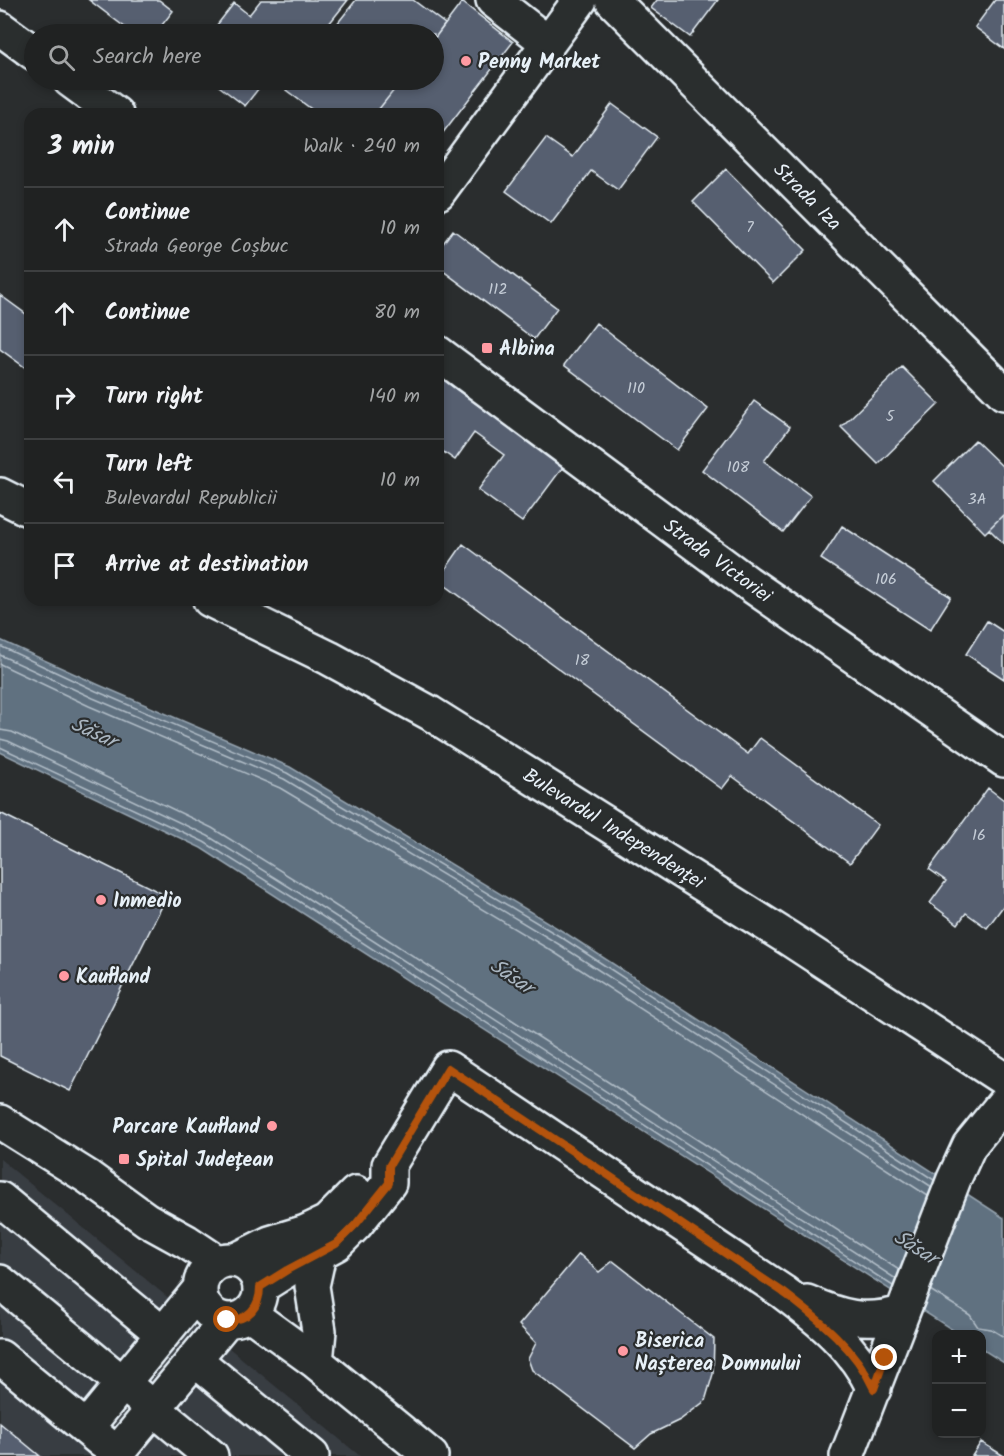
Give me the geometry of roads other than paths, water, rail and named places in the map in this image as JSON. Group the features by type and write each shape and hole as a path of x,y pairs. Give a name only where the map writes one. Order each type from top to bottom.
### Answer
{"street":[{"path":"493,0 548,43"},
{"path":"444,185 580,0"},
{"name":"Strada Iza","path":"612,0 1004,393"},
{"path":"0,28 24,46"},
{"path":"84,90 108,108"},
{"name":"Strada Victoriei","path":"444,357 748,583 1004,760"},
{"path":"0,495 24,507"},
{"name":"Bulevardul Independenței","path":"222,606 329,658 430,713 778,931 1004,1079"},
{"path":"0,1357 118,1455 194,1359 249,1304 287,1270 336,1244 349,1231 389,1183 389,1166 448,1068 783,1292 834,1333 865,1370 874,1389"},
{"path":"847,1456 954,1179 969,1146 1004,1103"},
{"path":"0,1122 88,1177 147,1220 187,1242 214,1272"},
{"path":"86,1428 214,1272 270,1243 306,1232 327,1222 347,1204 375,1172 389,1166"},
{"path":"0,1199 163,1334"},
{"path":"316,1362 319,1331 312,1286 319,1254"},
{"path":"243,1263 255,1273 249,1304 213,1316 201,1299 214,1272 243,1263"},
{"path":"0,1282 211,1456"},
{"path":"783,1292 835,1314 862,1319 884,1318 901,1313"},
{"path":"249,1304 431,1456"},
{"path":"194,1359 312,1456"}],"water":[{"name":"Săsar","path":"0,640 290,767 567,934 1004,1218 1004,1363 986,1352 986,1330 953,1330 201,848 0,752"}],"place":[{"name":"Penny Market","path":"466,61"},
{"name":"Albina","path":"487,348"},
{"name":"Inmedio","path":"101,900"},
{"name":"Kaufland","path":"64,976"},
{"name":"Parcare Kaufland","path":"272,1126"},
{"name":"Spital Județean","path":"124,1159"},
{"name":"Biserica Nașterea Domnului","path":"623,1351"}]}
